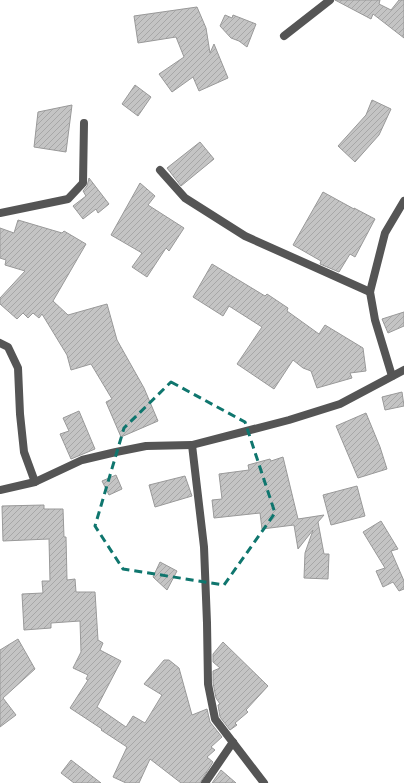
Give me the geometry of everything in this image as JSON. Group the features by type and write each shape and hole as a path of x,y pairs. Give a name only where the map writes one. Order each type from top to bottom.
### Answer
{"street":[{"path":"284,36 330,0"},
{"path":"0,213 68,199 84,183 84,123"},
{"path":"160,170 185,198 245,236 370,292"},
{"path":"392,376 375,320 370,292 385,233 404,201"},
{"path":"0,343 8,347 18,368 20,414 24,452 35,482"},
{"path":"0,490 35,482 82,460 146,446 192,445 290,420 340,404 404,370"},
{"path":"192,445 204,547 208,684 215,719 264,783"},
{"path":"205,783 233,742"}],"highlighted area":[{"path":"171,382 245,422 275,513 224,585 123,569 95,526 124,428"}],"building":[{"path":"335,0 380,0 379,4 391,10 399,0 404,0 404,38 373,14 371,19"},
{"path":"197,7 206,28 210,53 214,44 228,78 199,91 193,77 172,92 159,74 184,57 176,37 138,43 134,16"},
{"path":"225,15 232,18 233,15 256,24 247,47 239,41 231,38 220,26"},
{"path":"135,85 151,97 138,116 122,104"},
{"path":"372,100 391,109 379,135 355,162 338,146 366,115"},
{"path":"72,105 66,152 34,147 38,112"},
{"path":"200,142 214,159 181,186 167,168"},
{"path":"89,178 109,204 98,213 96,209 83,219 73,206 86,196 83,191 87,186"},
{"path":"140,183 155,196 148,205 184,228 169,251 166,248 147,277 132,267 142,253 111,235"},
{"path":"323,192 375,219 355,257 350,254 339,272 320,264 321,261 293,245"},
{"path":"18,220 62,233 64,231 86,244 53,301 68,315 107,304 117,340 144,388 158,421 121,437 106,402 112,399 91,364 71,370 67,355 42,314 39,318 33,313 28,318 23,313 17,319 0,304 0,298 25,271 5,265 6,260 0,258 0,228 14,233"},
{"path":"212,264 265,296 267,294 288,308 287,311 319,334 325,325 363,348 366,371 350,373 352,378 317,388 311,371 303,368 293,360 274,389 237,364 262,327 229,306 223,316 193,297"},
{"path":"404,312 404,326 388,333 382,319"},
{"path":"402,392 404,406 385,410 382,397"},
{"path":"79,411 95,449 71,459 60,434 69,431 63,418"},
{"path":"366,413 387,469 358,478 336,426"},
{"path":"283,457 298,519 324,515 318,522 324,554 329,554 328,579 304,578 305,553 313,530 298,549 294,525 262,529 260,513 214,518 212,500 222,499 219,474 249,470 248,465 270,459 271,461"},
{"path":"116,475 122,489 109,495 102,481"},
{"path":"185,476 192,496 155,507 149,485"},
{"path":"357,486 365,516 331,525 323,495"},
{"path":"44,505 44,509 63,509 64,537 66,537 67,580 75,579 76,592 95,592 98,640 103,643 100,650 121,661 97,707 126,727 133,716 145,723 162,695 144,684 164,660 169,660 179,668 192,715 207,709 210,722 222,737 211,747 215,750 207,757 213,762 200,783 181,783 150,759 139,783 126,783 113,777 127,747 70,708 88,680 86,679 88,675 73,668 81,652 80,621 51,623 51,628 24,630 22,594 43,593 42,581 50,581 49,539 3,541 2,506"},
{"path":"381,521 398,549 391,551 404,581 404,589 399,591 393,582 383,587 376,571 385,568 363,532"},
{"path":"160,562 177,571 167,590 153,577"},
{"path":"18,639 35,669 3,698 16,715 0,727 0,650"},
{"path":"223,642 268,686 246,710 248,712 235,723 237,725 230,730 220,717 218,705 220,704 216,698 213,683 213,671 220,668 213,662 213,654"},
{"path":"71,760 101,783 74,783 61,773"},
{"path":"221,770 236,783 212,783"}]}
